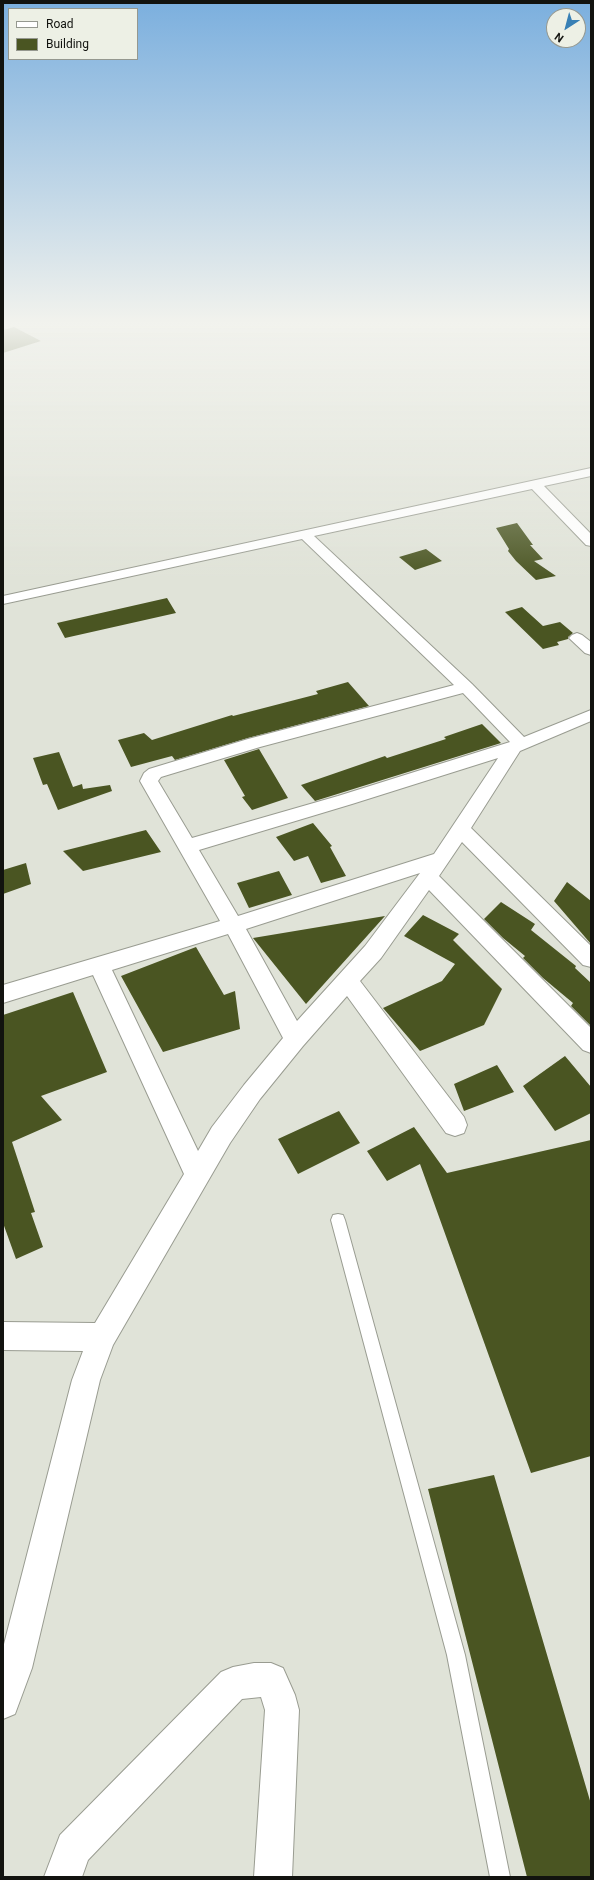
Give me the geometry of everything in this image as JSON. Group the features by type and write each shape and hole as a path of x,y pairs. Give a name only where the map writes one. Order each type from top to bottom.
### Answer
{"street":[{"path":"3,600 591,472"},
{"path":"535,484 591,542"},
{"path":"304,534 466,687 518,746"},
{"path":"577,638 591,649"},
{"path":"296,1039 188,846 149,781 155,773 262,741 466,687"},
{"path":"188,846 518,746 591,715"},
{"path":"3,1702 9,1666 86,1380 102,1337 147,1263 221,1135 248,1098 296,1039 373,952 441,859 518,746"},
{"path":"460,829 591,959"},
{"path":"3,994 233,925 441,859"},
{"path":"428,877 591,1043"},
{"path":"99,965 197,1175"},
{"path":"348,980 455,1125"},
{"path":"3,1336 102,1337"},
{"path":"63,1877 73,1848 233,1684 254,1680 271,1680 278,1695 282,1710 273,1877"}],"lane":[{"path":"338,1220 456,1655 500,1877"}],"building":[{"path":"517,523 533,545 530,545 543,559 534,561 556,576 536,580 508,551 509,549 496,528"},
{"path":"426,549 442,561 415,570 399,557"},
{"path":"167,598 176,613 65,638 57,623"},
{"path":"522,607 543,626 560,622 573,633 568,637 568,639 557,642 559,645 543,649 505,612"},
{"path":"348,682 369,706 248,738 175,760 172,756 131,767 118,740 144,733 152,740 232,715 233,716 318,694 316,691"},
{"path":"482,724 501,743 315,801 301,785 385,756 387,758 446,739 444,737"},
{"path":"259,749 288,798 252,810 242,797 245,796 224,760"},
{"path":"59,752 73,787 82,784 83,789 110,785 112,791 58,810 47,784 43,785 33,758"},
{"path":"313,823 332,846 330,847 346,876 321,883 308,856 294,861 276,837"},
{"path":"146,830 161,852 83,871 63,851"},
{"path":"26,863 31,884 3,894 3,870"},
{"path":"279,871 292,895 249,908 237,883"},
{"path":"567,882 591,901 591,944 554,901"},
{"path":"501,902 535,924 531,930 576,966 575,968 591,983 591,1026 571,1006 573,1003 543,978 523,958 525,956 503,938 484,919"},
{"path":"423,915 459,934 453,940 502,989 484,1025 420,1051 383,1008 442,981 455,964 404,936"},
{"path":"385,916 306,1004 253,938"},
{"path":"196,947 224,995 235,991 240,1029 163,1052 121,976"},
{"path":"73,992 107,1072 41,1096 62,1120 12,1142 35,1212 31,1213 43,1247 16,1259 3,1223 3,1015"},
{"path":"565,1056 591,1087 591,1113 555,1131 523,1086"},
{"path":"497,1065 514,1092 464,1111 454,1084"},
{"path":"339,1111 360,1143 298,1174 278,1139"},
{"path":"414,1127 447,1173 591,1140 591,1456 531,1473 420,1164 387,1181 367,1151"},
{"path":"494,1475 591,1804 591,1877 527,1877 428,1489"}]}
